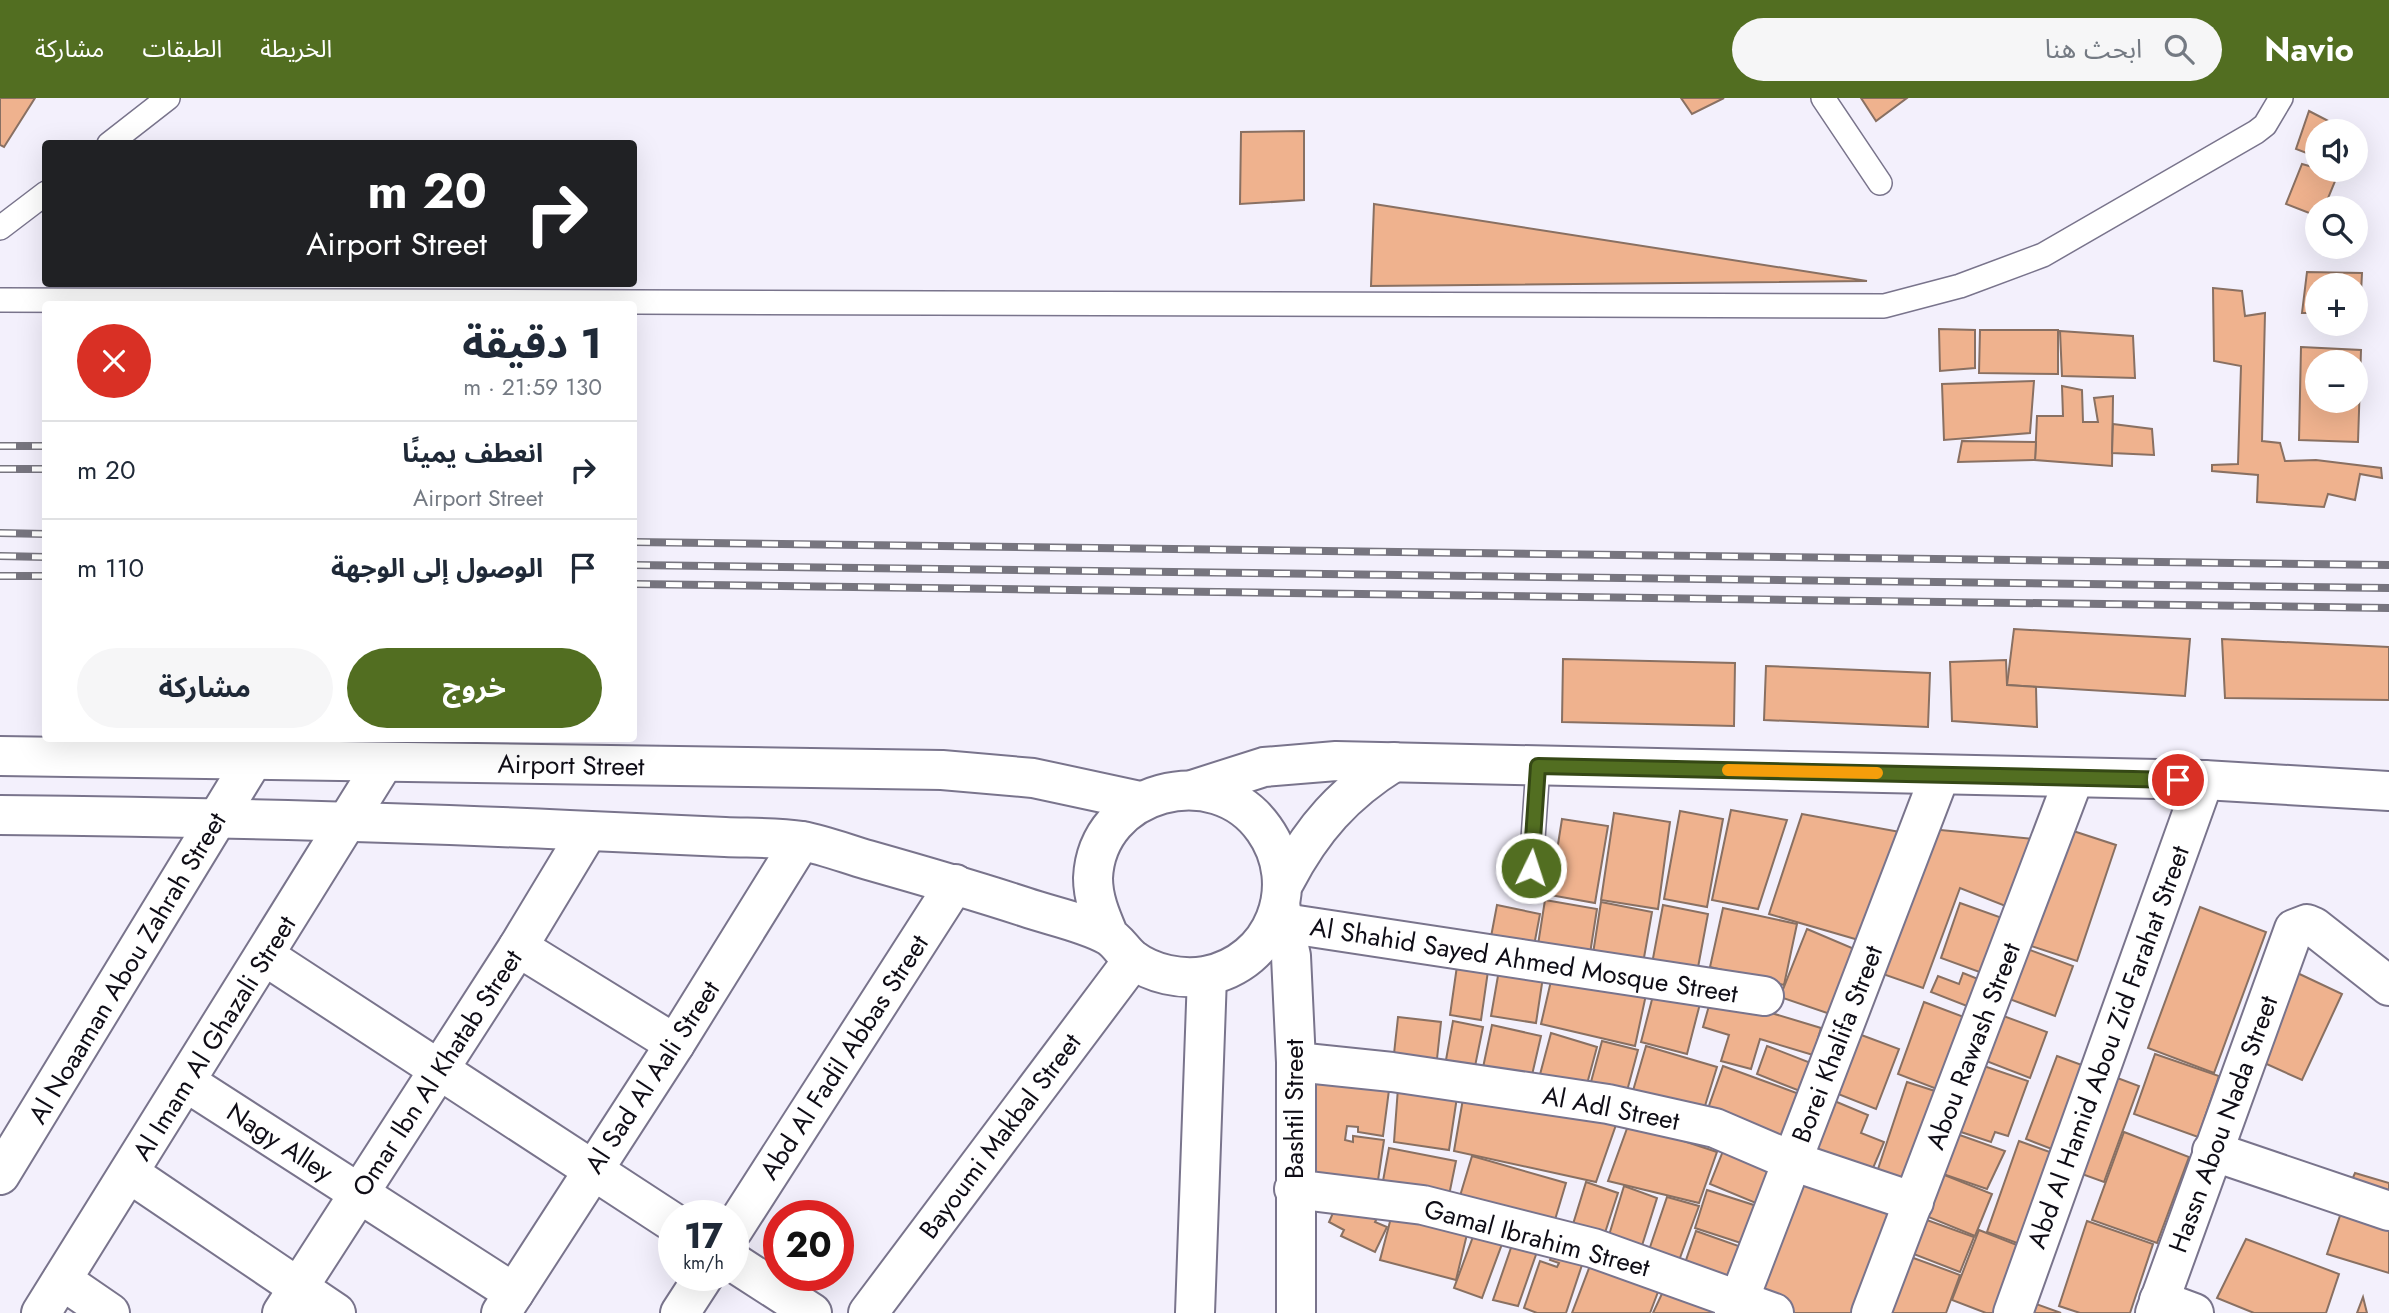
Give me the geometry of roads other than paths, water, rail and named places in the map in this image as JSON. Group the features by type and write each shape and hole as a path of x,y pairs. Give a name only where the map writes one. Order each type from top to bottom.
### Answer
{"street":[{"name":"Airport Street","path":"0,756 942,770 1033,778 1140,801"},
{"name":"Al Noaaman Abou Zahrah Street","path":"6,1150 253,760"},
{"name":"Al Imam Al Ghazali Street","path":"41,1313 351,820 384,762"},
{"path":"1195,789 1264,767 1300,762 1394,762 2204,780 2389,791"},
{"path":"0,815 351,820 802,841 955,884 1121,948 1156,972 1181,978 1207,976 1232,967 1254,951 1270,930 1318,825 1340,801 1394,762"},
{"name":"Borei Khalifa Street","path":"1736,1306 1940,775"},
{"name":"Abou Rawash Street","path":"1871,1313 2074,778"},
{"name":"Abd Al Hamid Abou Zid Farahat Street","path":"2013,1313 2204,780"},
{"path":"1121,948 1096,907 1093,877 1100,847 1116,821 1140,801 1167,790 1195,789 1222,795 1246,809 1271,841 1283,903"},
{"name":"Omar Ibn Al Khatab Street","path":"290,1300 518,947 588,831"},
{"name":"Al Sad Al Aali Street","path":"508,1303 802,841"},
{"name":"Abd Al Fadil Abbas Street","path":"749,1205 955,884"},
{"name":"Al Shahid Sayed Ahmed Mosque Street","path":"1283,903 1764,996"},
{"name":"Bashtil Street","path":"1283,903 1291,956 1296,1062 1296,1313"},
{"name":"Hassn Abou Nada Street","path":"2157,1307 2291,936 2300,925 2314,927 2389,986"},
{"path":"518,947 675,1044"},
{"name":"Bayoumi Makbal Street","path":"868,1313 1121,948"},
{"path":"265,956 658,1213"},
{"path":"1195,1313 1207,976"},
{"name":"Al Adl Street","path":"1296,1062 1392,1072 1608,1104 1715,1128 1792,1161 1914,1202"},
{"name":"Nagy Alley","path":"186,1082 359,1193 508,1303"},
{"path":"2213,1151 2389,1211"},
{"path":"129,1173 290,1300 336,1313"},
{"name":"Gamal Ibrahim Street","path":"1294,1189 1423,1205 1593,1248 1736,1306 1774,1313"},
{"path":"749,1272 811,1313"},
{"path":"62,1280 110,1313"},
{"path":"680,1313 694,1291"},
{"path":"2157,1307 2194,1313"}],"lane":[{"path":"114,140 169,98"},
{"path":"1823,98 1880,183"},
{"path":"637,302 1884,306 1960,286 2043,254 2256,132 2265,125 2281,98"},
{"path":"0,228 42,195"},
{"path":"0,300 314,301"},
{"path":"1531,868 1538,766"}],"railway":[{"path":"0,446 42,446"},
{"path":"0,469 42,469"},
{"path":"0,533 42,534"},
{"path":"637,542 2389,565"},
{"path":"0,556 42,557"},
{"path":"637,565 2389,588"},
{"path":"0,576 42,576"},
{"path":"637,584 2389,608"}]}
